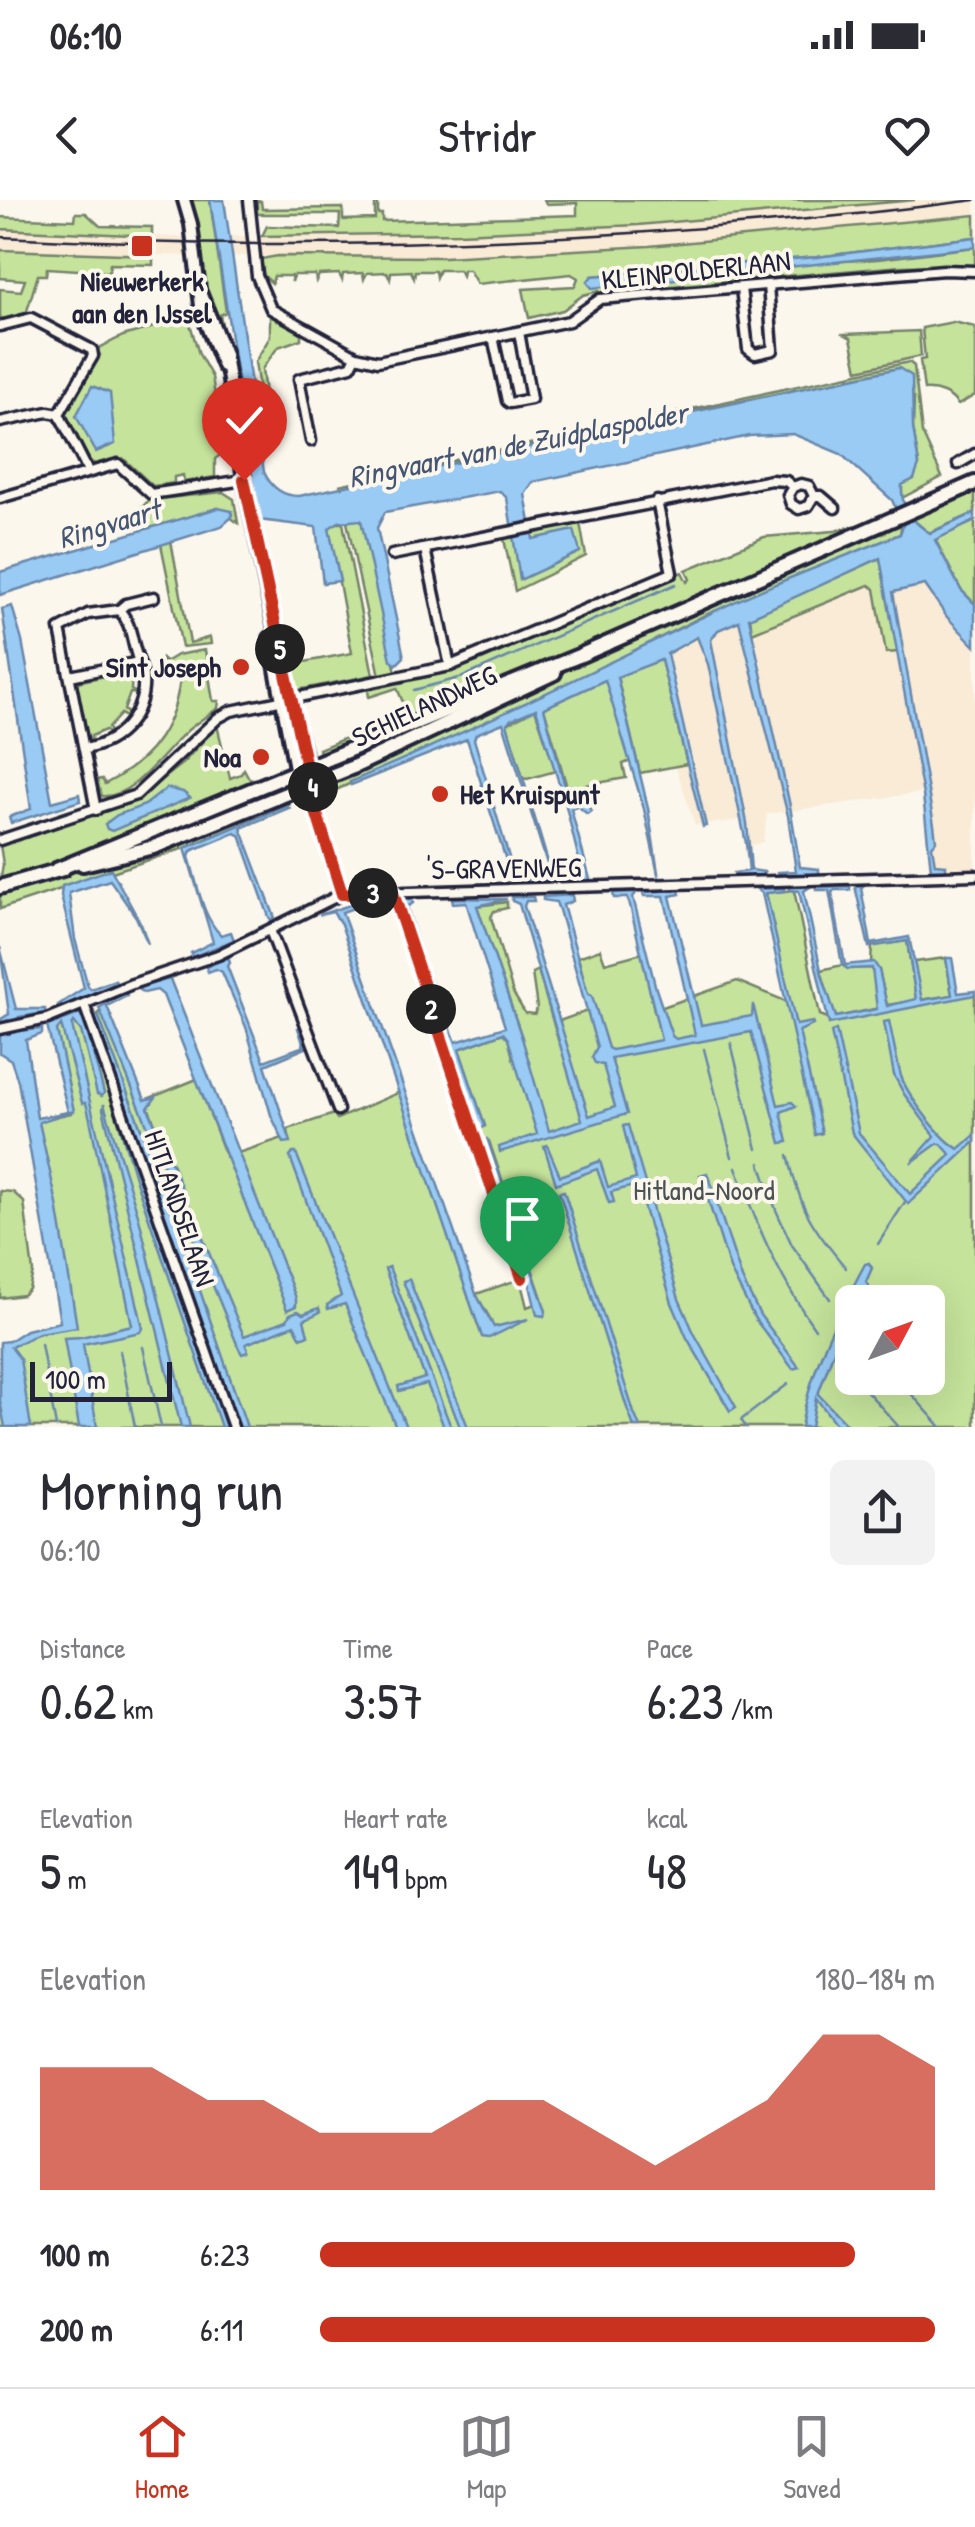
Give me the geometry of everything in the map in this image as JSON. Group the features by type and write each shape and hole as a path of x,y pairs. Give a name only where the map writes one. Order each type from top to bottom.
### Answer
{"main road":[{"name":"SCHIELANDWEG","path":"0,888 154,847 304,778 532,684 581,655 975,484"}],"street":[{"path":"184,200 191,224 202,314 228,376 285,702 304,778 342,894"},
{"name":"KLEINPOLDERLAAN","path":"249,200 259,287 270,309 356,356 378,361 569,321 600,299 944,270 975,271"},
{"path":"742,288 748,349 755,354 773,350 768,285"},
{"path":"0,326 31,318 92,350 94,356 59,414"},
{"path":"493,337 507,401 510,404 531,400 519,332"},
{"path":"311,441 300,379 350,366 356,356"},
{"path":"0,422 48,412 59,414"},
{"path":"59,414 88,471"},
{"path":"958,464 975,454"},
{"path":"0,498 118,464 150,494 244,480"},
{"path":"392,555 771,480 786,481 793,487"},
{"path":"805,484 814,496 808,506 795,507 788,495 793,487 805,484"},
{"path":"814,496 822,496 834,508"},
{"path":"1,838 96,810 147,786 224,714 450,666 672,573 657,501"},
{"path":"426,549 450,666"},
{"path":"96,810 60,628 88,614 118,610 154,597"},
{"path":"84,748 110,741 130,723 143,689 128,620 118,610"},
{"path":"70,676 139,662"},
{"name":"'S-GRAVENWEG","path":"0,1029 86,1011 132,984 218,955 342,894 975,875"},
{"path":"393,893 522,1278"},
{"path":"270,930 338,1110"},
{"name":"HITLANDSELAAN","path":"86,1011 233,1427"}],"shaded area":[{"path":"915,200 975,200 975,215 712,242 444,257 124,255 0,250 0,229 180,237 460,233 729,218"},
{"path":"909,539 975,631 975,867 934,868 925,792 767,814 763,842 749,846 742,820 695,825 639,656"}],"green space":[{"path":"189,200 210,200 226,312 220,315 223,329 206,295"},
{"path":"375,200 382,221 577,215 577,203 546,204 544,200 915,200 638,225 460,233 262,236 267,226 339,228 340,214 257,214 257,201 261,201 262,209 343,208 343,220 375,219"},
{"path":"76,213 86,213 100,226 152,227 152,236 0,229 0,217 75,220"},
{"path":"975,215 975,237 817,257 592,276 878,259 975,247 975,265 901,266 601,295 599,291 583,295 563,310 529,318 523,289 575,286 578,278 571,274 477,284 469,270 463,270 462,276 459,270 439,270 436,277 435,271 415,271 414,278 411,271 391,272 390,279 387,272 367,273 364,279 363,273 343,274 342,280 339,274 319,275 316,281 315,275 294,275 292,282 291,276 274,276 272,283 264,276 261,259 444,257 649,246"},
{"path":"0,250 153,255 153,265 110,264 109,272 47,268 46,275 38,275 26,314 5,320 0,317 0,289 21,291 25,280 0,278"},
{"path":"270,316 301,333 301,339 278,347 262,369 271,444 267,445 255,362 270,337"},
{"path":"188,317 199,354 212,377 221,431 218,432 225,451 215,459 215,477 184,482 183,475 174,477 174,483 153,486 123,458 95,464 90,461 65,416 100,355 97,349 123,336"},
{"path":"953,322 975,327 975,395 958,405 943,393 924,390 920,360 925,359 922,328"},
{"path":"919,331 921,356 858,370 851,338 844,334"},
{"path":"909,362 914,366 922,433 942,477 902,498 902,485 919,465 913,428 914,398 899,368 339,485"},
{"path":"975,489 975,513 929,533 911,518"},
{"path":"223,492 234,499 238,523 218,508 144,530 141,520 128,522 149,500"},
{"path":"357,518 362,523 396,672 380,676 347,522"},
{"path":"975,521 975,604 961,590 935,539"},
{"path":"902,522 900,534 703,616 551,693 336,790 332,781 406,750 589,657"},
{"path":"334,523 343,523 373,675 298,690 293,686 289,665 352,653 329,528"},
{"path":"580,523 586,556 515,591 504,539 515,535 516,543 533,539 532,532"},
{"path":"866,523 540,667 320,753 319,749 370,728 369,723 405,707 397,688 369,697 368,690 477,662 682,572 687,582 690,579 686,570 764,537 834,531"},
{"path":"171,541 190,643 210,637 211,644 182,647 161,544"},
{"path":"880,558 898,652 886,653 875,589 869,585 752,633 750,616"},
{"path":"205,650 213,701 219,701 218,708 183,734 138,780 114,795 101,796 97,780 102,779 105,784 137,763 168,723 181,669 173,665 162,669 162,659 165,662 177,655"},
{"path":"661,660 687,764 640,773 617,676"},
{"path":"138,669 139,674 132,676 131,690 139,694 130,693 124,710 130,715 128,719 121,714 108,728 112,735 105,730 91,736 92,743 87,744 77,682"},
{"path":"605,679 631,761 623,764 626,778 586,785 585,799 571,801 544,708"},
{"path":"535,709 556,771 527,779 523,778 507,724"},
{"path":"217,725 230,778 244,769 249,778 256,780 276,773 143,831 0,883 0,845 138,798 184,762"},
{"path":"286,800 289,805 185,848 0,909 0,893 72,870 190,841"},
{"name":"Hitland-Noord","path":"794,890 820,1015 833,1020 975,993 975,1427 0,1427 0,1344 63,1325 31,1122 71,1113 52,1028 95,1012 157,1179 98,1015 101,1009 176,1173 148,1107 153,1098 145,1100 197,1079 226,1157 289,1136 288,1129 334,1114 337,1119 400,1092 478,1325 491,1320 476,1294 520,1279 527,1307 543,1301 489,1141 481,1140 478,1131 485,1126 459,1049 503,1033 513,1058 522,1038 477,906 507,902 507,908 494,911 491,917 513,993 525,1013 535,1014 532,973 538,970 559,1043 565,1040 559,1021 587,1011 593,1030 578,957 600,949 605,963 642,953 654,1010 737,981 790,1003 766,893"},
{"path":"907,941 916,999 920,1000 887,1005 879,970 871,962 872,946"},
{"path":"946,958 952,995 921,1000 914,962"},
{"path":"842,965 848,969 872,968 879,1008 837,1017 834,1014 821,970"},
{"path":"0,1191 13,1192 24,1202 33,1272 29,1289 23,1295 0,1298"}],"water":[{"path":"210,200 224,200 264,472 274,486 287,494 299,496 899,368 912,376 913,428 919,465 914,479 902,485 905,507 930,533 975,513 975,521 935,540 961,590 975,604 975,646 947,617 925,585 893,592 934,825 935,864 946,865 946,870 931,870 923,795 880,558 749,618 800,867 819,869 819,874 778,872 796,871 788,816 739,621 718,630 711,640 747,823 751,870 764,872 762,875 734,873 749,871 746,843 708,664 697,637 667,654 706,826 703,827 661,660 617,677 648,808 659,879 644,809 605,680 544,708 568,798 585,799 591,811 587,814 578,806 571,809 591,883 573,883 571,879 583,877 536,709 507,724 553,879 561,879 561,884 533,882 549,879 547,864 503,723 476,734 474,739 516,881 528,880 527,885 514,885 467,739 351,785 350,782 727,605 900,534 903,525 892,500 841,454 793,434 749,436 533,482 525,494 533,539 574,530 580,552 520,580 507,498 500,491 385,512 377,528 404,657 396,665 391,660 361,520 339,522 329,528 340,581 323,583 316,527 259,520"},
{"path":"975,237 975,247 592,288 587,282 592,276 817,257"},
{"path":"92,386 110,393 115,444 96,452 76,416"},
{"path":"218,508 232,511 232,517 222,526 0,595 0,572"},
{"path":"12,606 52,802 79,794 80,801 11,823 9,817 31,809 2,609"},
{"path":"167,788 190,798 112,831 107,829 105,824 117,815 145,805"},
{"path":"285,806 289,808 241,828 275,918 271,920 240,835 235,833 191,851 189,857 209,919 221,935 231,932 234,940 192,957 191,953 213,942 185,848"},
{"path":"111,869 141,924 148,944 136,917 110,880 69,893 75,939 88,986 91,989 115,980 116,983 59,1008 84,988 61,896 62,886"},
{"path":"864,885 861,888 871,944 909,937 922,1000 952,995 946,958 952,958 958,993 975,991 975,995 829,1024 799,891 790,887 810,887 804,891 822,975 836,1017 877,1009 872,968 848,969 842,965 829,890 816,887 850,886 850,890 832,893 845,965 874,962 887,1006 916,999 907,941 869,947 855,886"},
{"path":"757,889 785,891 766,893 796,1025 813,1022 799,1031 822,1133 815,1135 762,893"},
{"path":"679,890 680,894 670,896 701,1025 752,1016 753,1004 778,1105 792,1102 796,1106 781,1112 788,1142 781,1143 751,1032 611,1058 627,1114 500,1152 499,1147 537,1134 508,1039 503,1033 459,1049 485,1126 478,1131 400,901 411,899 413,903 407,907 425,966 456,1042 505,1027 466,902 453,903 452,898 507,899 477,906 549,1131 582,1120 519,904 512,897 533,897 534,901 526,901 524,906 589,1116 615,1107 603,1065 595,1063 592,1057 597,1047 559,910 556,902 543,897 572,895 573,901 563,905 588,994 612,1050 661,1040 630,905 627,898 614,898 613,893 637,892 633,897 672,1036 676,1039 695,1035 664,896 644,896 643,892"},
{"path":"362,901 363,905 342,912 476,1294 494,1327 528,1319 489,1338 482,1337 341,924 333,912 319,915"},
{"path":"0,947 16,1009 45,1009 45,1013 19,1017 14,1022 17,1031 42,1029 42,1034 26,1040 37,1118 68,1112 47,1026 82,1013 104,1093 97,1094 81,1031 74,1022 143,1328 141,1332 83,1344 97,1427 79,1427 64,1338 132,1325 90,1119 61,1025 57,1030 74,1111 39,1122 77,1327 39,1333 11,1347 20,1359 31,1427 5,1427 0,1401 0,1342 26,1330 60,1322 18,1081 11,1060 0,1053 0,1035 11,1030 8,1020 1,1019 9,1014"},
{"path":"228,957 227,966 264,1061 304,1046 298,1028 301,1027 308,1047 265,1065 291,1142 284,1143 271,1115 246,1027 222,972 208,972 206,967"},
{"path":"170,979 296,1298 296,1306 287,1310 163,995 157,990 139,990"},
{"path":"125,992 127,996 107,1006 145,1100 156,1097 148,1108 244,1336 287,1320 298,1311 303,1314 319,1308 320,1312 304,1320 308,1335 301,1338 294,1325 246,1344 248,1352 242,1354 239,1349 99,1008"},
{"path":"98,1015 175,1218 247,1427 239,1427 94,1017"},
{"path":"889,1021 901,1076 926,1117 959,1149 975,1135 975,1142 908,1204 852,1133 831,1032 836,1030 859,1133 910,1194 951,1155 937,1144 911,1163 935,1136 894,1075 884,1022"},
{"path":"104,1104 139,1218 190,1427 181,1427"},
{"path":"115,1110 226,1427 221,1427"},
{"path":"628,1125 679,1299 736,1407 730,1411 687,1338 672,1303 637,1185 611,1192 614,1202 609,1203 597,1169 556,1184 544,1146 547,1145 560,1176 600,1161 608,1187 636,1179 623,1126"},
{"path":"487,1139 546,1311 544,1316 537,1315 528,1277 481,1140"},
{"path":"293,1153 406,1427 396,1427 345,1304 328,1309 327,1305 341,1296 290,1157"},
{"path":"707,1173 742,1279 760,1315 799,1367 793,1369 755,1319 730,1269 700,1175"},
{"path":"564,1191 640,1427 634,1427 626,1405 559,1192"},
{"path":"865,1264 872,1268 868,1285 854,1285"},
{"path":"389,1267 451,1427 444,1427 427,1384 399,1391 398,1386 425,1378 385,1269"},
{"path":"409,1279 468,1427 460,1427 403,1281"},
{"path":"835,1323 835,1348 818,1394 849,1427 838,1427 816,1398 811,1427 801,1427 811,1384"}],"waterway":[{"path":"414,690 463,677 676,584"},
{"path":"731,1043 757,1149"},
{"path":"704,1049 732,1157"},
{"path":"788,1155 808,1216 846,1268"},
{"path":"760,1163 792,1245 830,1299"},
{"path":"736,1167 770,1251 815,1329"},
{"path":"878,1244 905,1202"},
{"path":"41,1344 56,1427"},
{"path":"143,1347 161,1427"},
{"path":"120,1351 135,1427"},
{"path":"746,1427 741,1420 788,1384"},
{"path":"870,1395 899,1427"},
{"path":"912,1395 941,1427"}],"railway":[{"path":"0,237 244,244 489,240 733,226 975,200"}],"place":[{"name":"Nieuwerkerk aan den IJssel","path":"142,246"},
{"name":"Sint Joseph","path":"241,667"},
{"name":"Noa","path":"261,757"},
{"name":"Het Kruispunt","path":"440,794"}],"route":[{"path":"244,480 315,808 342,894 393,893 522,1278"}],"water label":[{"name":"Ringvaart van de Zuidplaspolder","path":"518,445"},
{"name":"Ringvaart","path":"109,524"}]}
